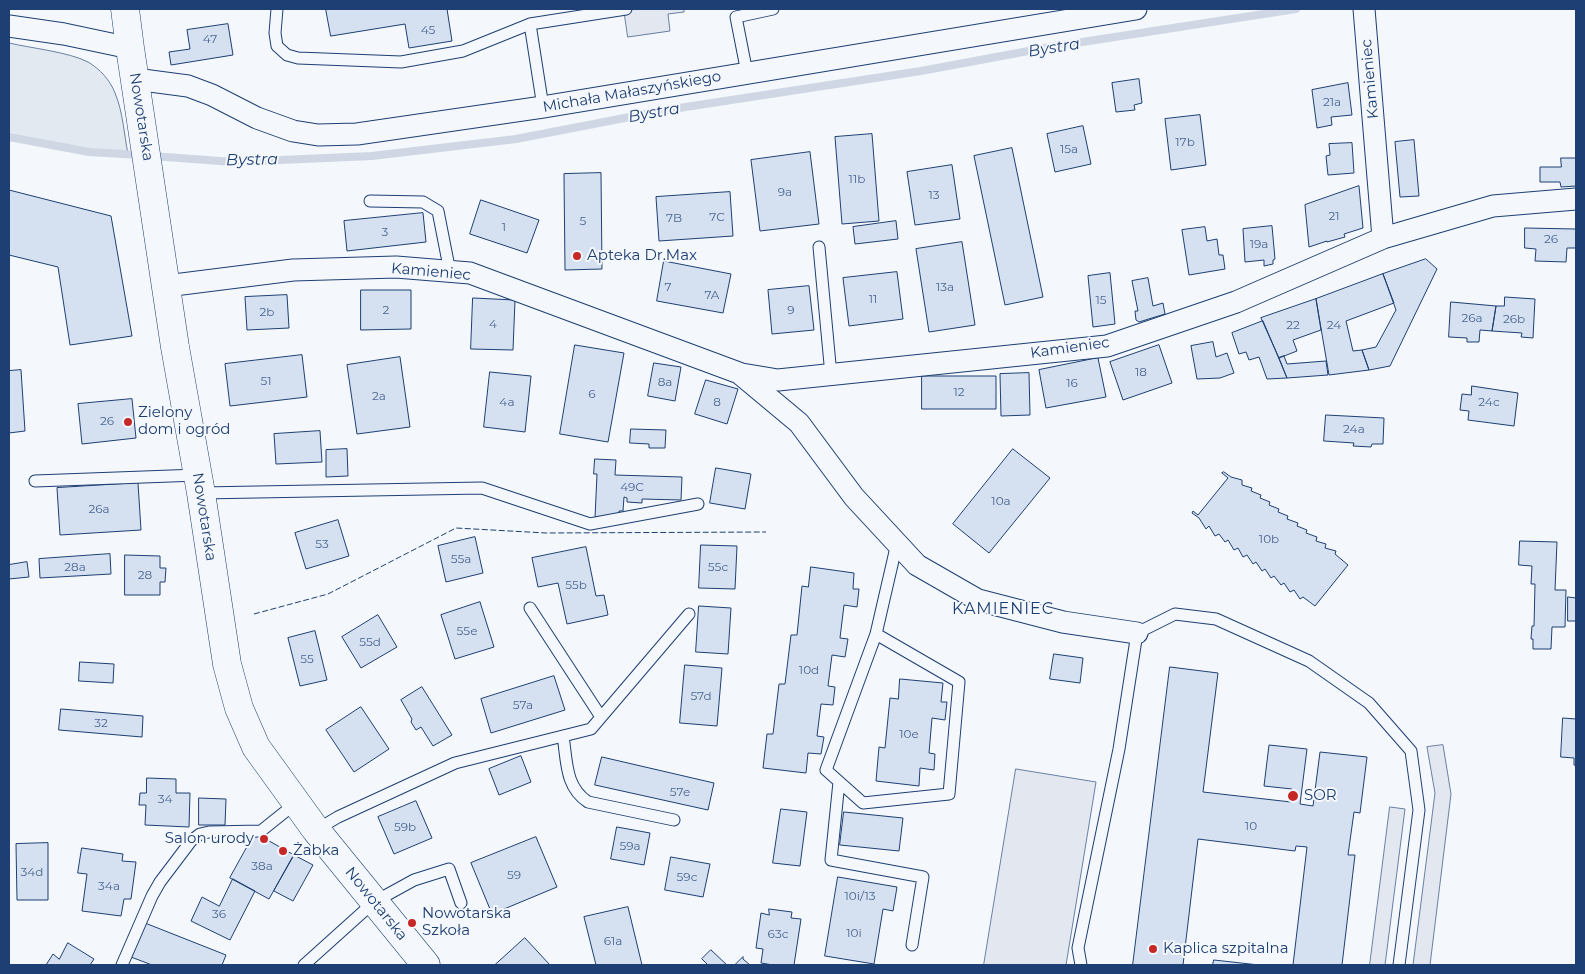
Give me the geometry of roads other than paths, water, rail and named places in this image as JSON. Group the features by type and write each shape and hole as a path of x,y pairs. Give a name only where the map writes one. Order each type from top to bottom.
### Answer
{"main road":[{"name":"Nowotarska","path":"125,9 166,286 200,484 227,664 239,708 256,747 296,803 426,965"}],"street":[{"name":"Michała Małaszyńskiego","path":"135,79 188,86 212,95 257,118 293,130 318,135 357,134 543,107 1136,9"},
{"name":"Kamieniec","path":"1365,15 1383,238"},
{"path":"9,26 64,34 130,48"},
{"name":"Kamieniec","path":"166,286 293,270 396,267 470,273 739,373 778,380 1107,346 1236,302 1383,238 1493,206 1576,199"},
{"name":"Kamieniec","path":"739,373 799,423 854,497 917,565 978,600 1063,622 1137,633"}],"lane":[{"path":"277,9 275,33 277,46 287,54 298,58 401,62 463,51 530,24 626,9"},
{"path":"747,73 736,17 773,9"},
{"path":"530,24 543,107"},
{"path":"370,201 423,202 438,211 450,272"},
{"path":"819,248 831,375"},
{"path":"35,481 482,488 590,524 698,504"},
{"path":"876,634 959,682 949,794 863,803 826,770 876,634 897,543"},
{"path":"530,608 601,717"},
{"path":"316,830 338,817 455,764 591,730 689,614"},
{"path":"1081,965 1078,948 1118,749 1137,633 1175,614 1216,619 1309,661 1369,703 1410,751 1419,810 1399,965"},
{"path":"563,736 569,778 579,796 588,802 674,820"},
{"path":"839,782 831,860 923,876 912,945"},
{"path":"122,965 152,896 160,882 191,841 200,834 209,832 261,831 296,803"},
{"path":"304,965 374,902 414,880 449,869 461,903"}],"waterway":[{"name":"Bystra","path":"152,156 234,162 372,156 516,139 666,110 921,71 1050,47 1296,9"},
{"name":"Bystra","path":"9,137 89,152 140,155"}],"place":[{"name":"Apteka Dr.Max","path":"577,256"},
{"name":"Zielony dom i ogród","path":"128,422"},
{"name":"SOR","path":"1293,796"},
{"name":"Salon urody","path":"264,839"},
{"name":"Żabka","path":"283,851"},
{"name":"Nowotarska Szkoła","path":"412,923"},
{"name":"Kaplica szpitalna","path":"1153,949"}],"district":[{"name":"KAMIENIEC","path":"1003,609"}]}
